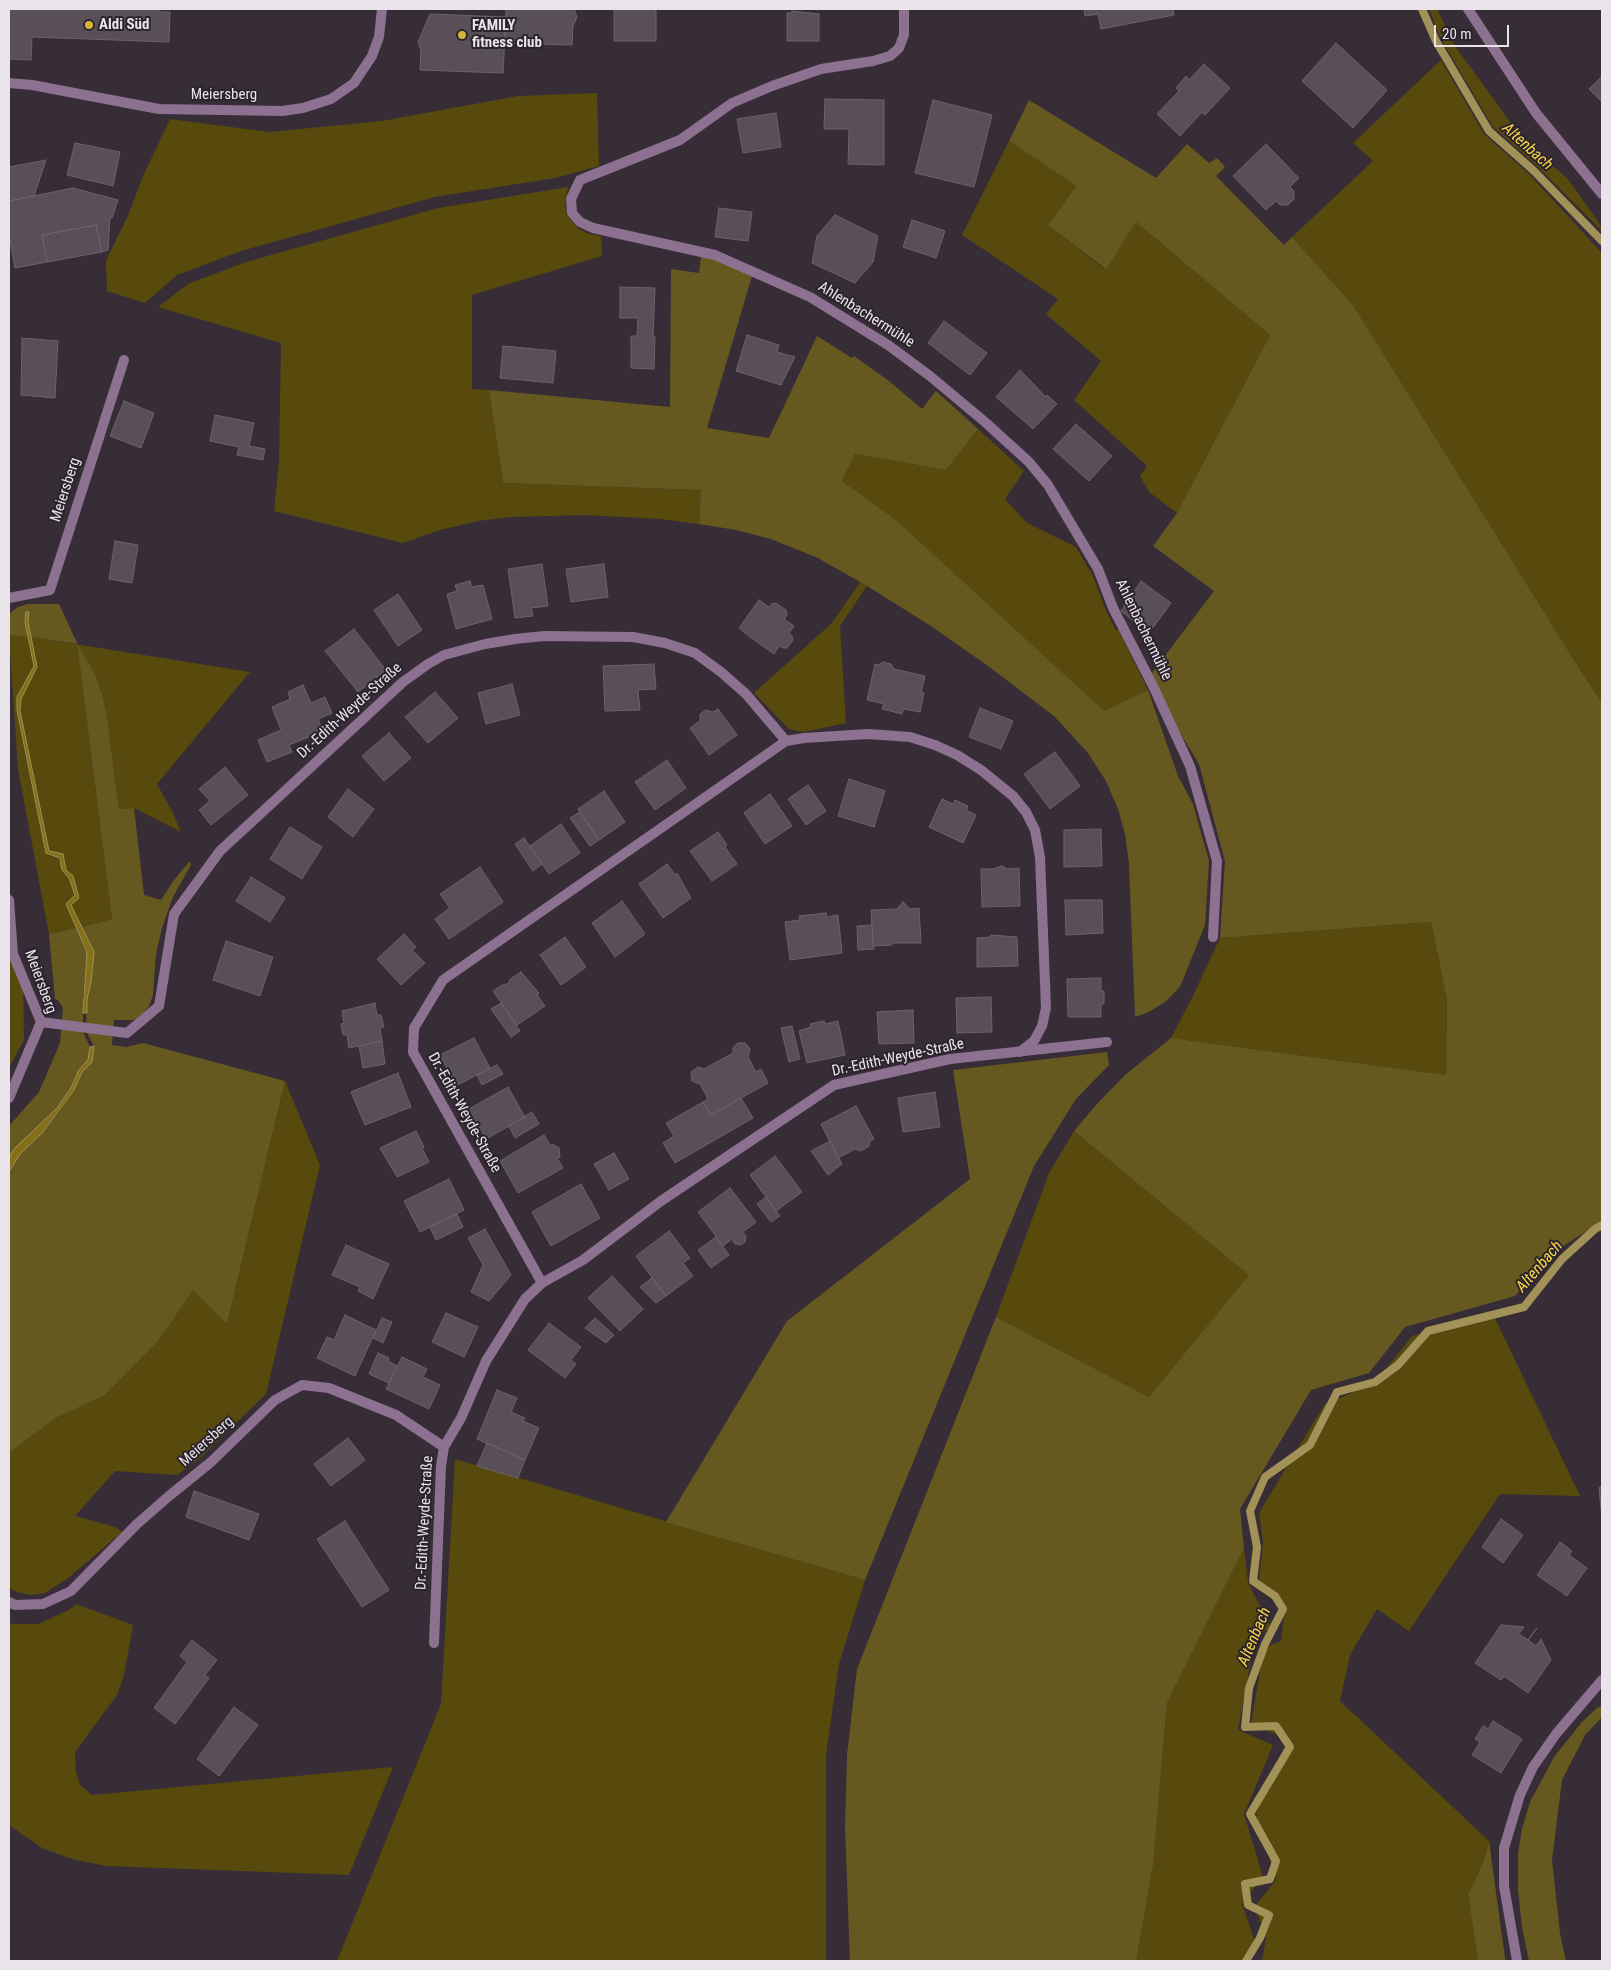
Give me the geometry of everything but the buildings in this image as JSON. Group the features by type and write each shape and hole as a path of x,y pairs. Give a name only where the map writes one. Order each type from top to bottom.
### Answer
{"street":[{"name":"Meiersberg","path":"9,83 159,109 282,111 303,108 331,99 354,83 372,56 379,37 382,9"},
{"name":"Ahlenbachermühle","path":"904,9 904,35 899,48 890,56 873,61 821,69 772,86 732,103 680,140 580,180 571,199 572,213 580,222 593,228 715,255 810,297 888,344 985,422 1029,462 1048,484 1098,569 1113,608 1153,686 1190,766 1217,861 1213,937"},
{"path":"1468,9 1536,113 1602,194"},
{"name":"Meiersberg","path":"9,598 50,590 124,360"},
{"name":"Dr.-Edith-Weyde-Straße","path":"41,1022 127,1034 159,1006 174,914 220,851 403,682 444,655 515,638 544,636 633,637 665,642 695,653 721,672 746,694 786,741"},
{"name":"Dr.-Edith-Weyde-Straße","path":"542,1283 413,1052 414,1028 443,980 786,741 868,734 910,737 957,755 982,770 1013,796 1026,812 1035,830 1040,857 1046,1008 1042,1026 1034,1041 1020,1052"},
{"name":"Meiersberg","path":"9,900 13,954 41,1022 9,1098"},
{"name":"Dr.-Edith-Weyde-Straße","path":"434,1643 441,1466 444,1447 461,1418 486,1361 525,1298 542,1283 583,1260 661,1201 834,1084 950,1059 1107,1042"},
{"name":"Meiersberg","path":"9,1602 15,1605 43,1604 71,1591 137,1524 211,1462 275,1400 302,1385 329,1388 396,1416 444,1447"},
{"path":"1517,1961 1504,1886 1504,1848 1506,1839 1520,1795 1533,1767 1556,1734 1602,1680"}],"shaded area":[{"path":"1429,9 1437,9 1455,46 1526,144 1567,178 1602,227 1602,231 1537,166 1493,127 1441,39"},
{"path":"1441,60 1484,134 1529,174 1602,253 1602,703 1353,305 1292,237 1373,161 1353,143"},
{"path":"597,93 599,166 555,178 435,197 241,251 177,275 145,303 107,291 106,260 127,218 143,176 170,119 269,132 382,121 518,96"},
{"path":"1029,100 1156,178 1187,144 1209,163 1217,158 1225,167 1216,176 1284,245 1292,237 1353,305 1602,703 1602,1221 1557,1250 1515,1296 1405,1327 1369,1373 1311,1390 1240,1509 1244,1548 1167,1703 1153,1866 1136,1961 850,1961 845,1827 847,1755 857,1669 996,1317 1149,1397 1249,1275 1074,1131 1125,1075 1171,1038 1446,1075 1447,1000 1431,922 1220,938 1225,861 1199,764 1177,728 1152,673 1214,591 1153,546 1177,513 1270,335 1136,222 1106,269 1048,225 1076,186 1009,141"},
{"path":"1009,141 1076,186 1048,225 1105,269 1135,221 1270,335 1177,513 1149,492 1140,476 1147,466 1074,400 1101,361 1046,314 1058,299 962,235"},
{"path":"568,187 565,203 567,216 579,229 589,234 601,236 602,256 472,295 472,389 489,390 503,483 701,490 699,524 661,519 586,515 512,517 478,521 440,530 403,543 274,511 279,462 281,343 158,307 188,284 246,262 438,208"},
{"path":"701,256 712,258 752,276 707,428 769,438 817,336 852,358 854,356 889,381 922,409 936,391 978,429 946,470 855,454 842,481 897,521 1104,711 1148,690 1178,776 1193,804 1209,861 1205,925 1180,987 1165,1002 1149,1012 1135,1017 1129,864 1125,834 1118,809 1106,781 1088,753 1054,716 931,626 818,558 771,539 736,530 699,524 701,490 503,483 489,390 670,407 671,269 699,273"},
{"path":"978,429 1024,471 1005,499 1027,523 1076,547 1093,576 1106,611 1116,631 1118,629 1148,690 1104,712 897,522 842,481 855,454 946,470"},
{"path":"860,582 867,586 840,626 846,723 803,732 789,729 754,693 832,623"},
{"path":"28,604 59,604 77,643 95,674 107,717 119,809 134,808 144,895 161,900 174,880 190,861 191,865 173,897 162,928 156,954 153,995 149,1006 142,1015 134,1020 114,1020 112,1045 126,1047 143,1043 285,1081 227,1324 193,1290 160,1339 105,1395 56,1418 9,1453 9,1173 20,1154 42,1133 59,1111 74,1090 82,1072 92,1062 94,1046 86,1031 87,999 94,952 82,927 112,919 77,644 31,637 28,622 29,612 25,622 28,637 9,635 9,614 18,607"},
{"path":"26,612 29,612 28,622 37,667 21,699 20,711 49,851 63,854 66,870 73,876 79,898 71,905 94,952 87,999 87,1013 83,1013 87,952 66,904 75,895 69,878 62,870 60,858 46,853 17,710 17,697 34,666 25,622"},
{"path":"9,635 28,637 34,666 17,697 17,711 46,853 60,858 62,870 69,878 75,895 66,904 76,928 49,934 18,769"},
{"path":"31,637 250,672 157,784 181,832 134,808 119,809 102,694 95,674 77,645 112,919 82,927 71,905 79,898 73,876 66,870 63,854 49,851 20,711 21,699 37,667"},
{"path":"9,915 23,977 24,1040 9,1068"},
{"path":"1431,922 1447,1000 1446,1075 1171,1038 1220,938"},
{"path":"76,928 87,952 83,998 83,1032 90,1047 88,1060 79,1070 71,1088 57,1108 9,1158 9,1126 39,1092 60,1043 63,1008 58,1000 55,999 49,934"},
{"path":"94,1046 92,1062 82,1072 74,1090 42,1133 20,1154 9,1172 9,1158 14,1149 57,1108 71,1088 79,1070 88,1060 90,1047"},
{"path":"1107,1052 1109,1065 1076,1099 1034,1166 865,1580 666,1522 787,1321 970,1179 953,1070"},
{"path":"285,1081 320,1165 266,1394 201,1457 177,1475 115,1471 75,1516 115,1527 122,1532 67,1579 45,1593 31,1595 9,1588 9,1453 56,1418 105,1395 160,1339 193,1290 227,1324"},
{"path":"1074,1131 1250,1275 1149,1397 996,1317 1049,1173"},
{"path":"1493,1314 1580,1496 1500,1494 1409,1631 1377,1609 1350,1655 1340,1701 1489,1841 1484,1860 1468,1895 1478,1961 1262,1961 1266,1938 1255,1906 1276,1880 1256,1814 1288,1739 1251,1724 1264,1648 1281,1641 1284,1616 1259,1579 1263,1543 1259,1513 1324,1405 1375,1383 1412,1336"},
{"path":"455,1459 865,1580 839,1664 826,1755 826,1961 337,1961 441,1704"},
{"path":"1244,1548 1248,1583 1271,1627 1255,1638 1238,1730 1273,1745 1244,1814 1263,1877 1242,1904 1254,1939 1250,1961 1136,1961 1153,1866 1167,1703"},
{"path":"76,1604 133,1625 124,1675 117,1695 75,1752 76,1772 80,1785 92,1795 393,1767 349,1875 106,1866 72,1859 42,1848 9,1825 9,1623 38,1624 69,1610"},
{"path":"1602,1706 1602,1717 1585,1735 1562,1780 1552,1860 1560,1933 1566,1961 1529,1961 1522,1927 1518,1890 1518,1854 1522,1829 1530,1802 1554,1757 1582,1722 1597,1708"},
{"path":"1489,1841 1505,1961 1478,1961 1468,1895 1484,1860"}],"waterway":[{"name":"Altenbach","path":"1422,9 1436,41 1489,131 1533,170 1602,241"},
{"name":"Altenbach","path":"1246,1961 1260,1938 1269,1915 1248,1905 1245,1884 1270,1879 1276,1861 1250,1814 1290,1747 1276,1726 1245,1727 1249,1688 1265,1644 1283,1609 1275,1596 1253,1581 1257,1547 1250,1511 1265,1477 1310,1445 1337,1392 1375,1382 1398,1365 1428,1331 1524,1307 1562,1259 1602,1225"}],"place":[{"name":"Aldi Süd","path":"89,25"},
{"name":"FAMILY fitness club","path":"462,35"}]}
